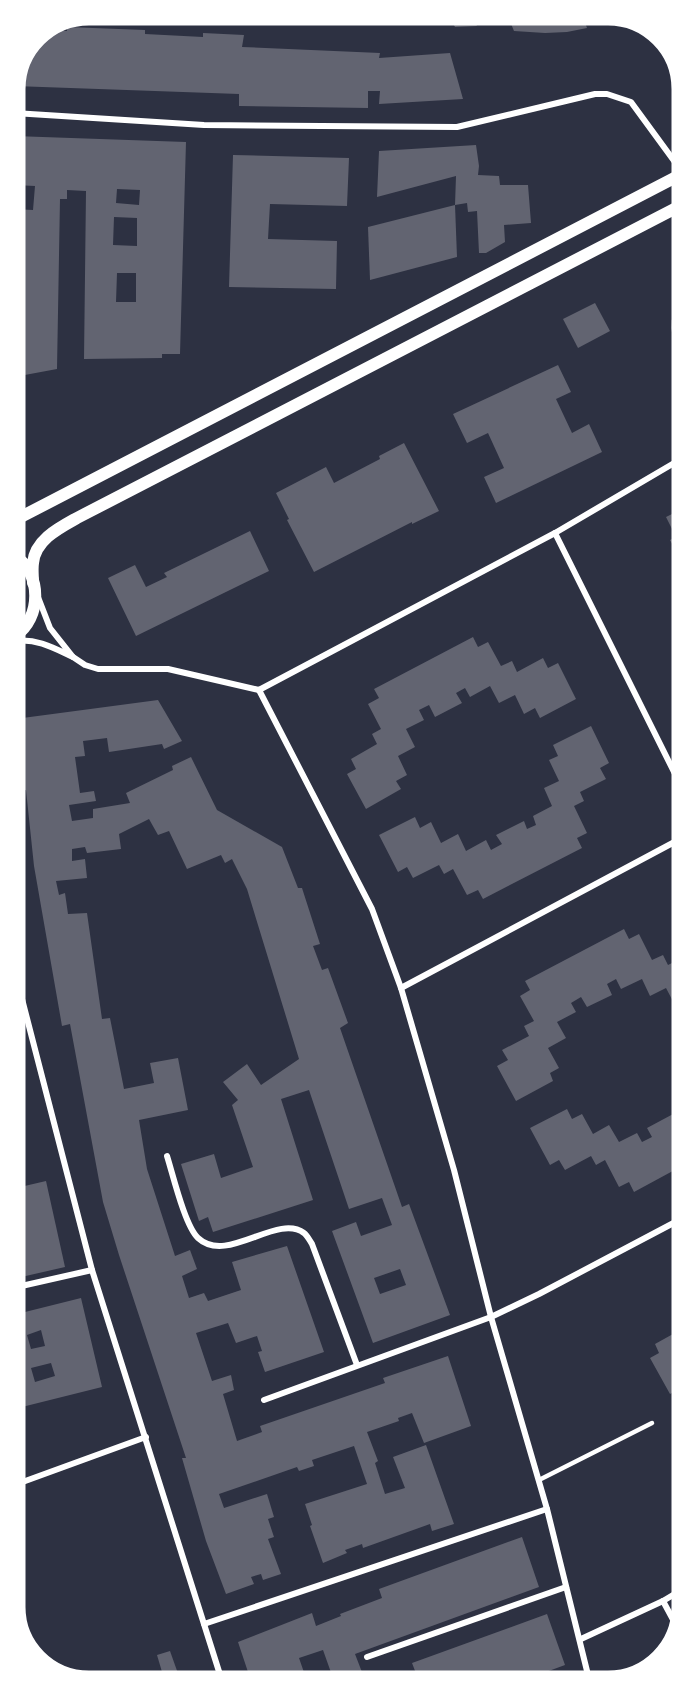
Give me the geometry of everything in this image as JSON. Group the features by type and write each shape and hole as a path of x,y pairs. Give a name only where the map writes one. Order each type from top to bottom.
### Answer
{"main road":[{"path":"24,515 673,179"},
{"path":"24,628 30,620 35,604 33,561 39,546 50,534 76,518 673,210"},
{"path":"24,565 30,573 34,586"}],"street":[{"path":"24,113 204,125 457,127 595,94 607,94 631,102 673,159"},
{"path":"24,639 38,641 85,665 98,669 168,669 259,690 555,533 673,464"},
{"path":"555,533 673,770"},
{"path":"34,586 50,627 73,657"},
{"path":"259,690 372,909 401,988 454,1170 491,1317 547,1509 588,1672"},
{"path":"401,988 673,843"},
{"path":"24,1018 92,1270 219,1672"},
{"path":"167,1156 189,1224 198,1238 209,1244 224,1247 286,1228 304,1233 312,1244 357,1365"},
{"path":"264,1400 491,1317 673,1223"},
{"path":"24,1285 92,1270"},
{"path":"24,1481 146,1437"},
{"path":"204,1624 547,1509"},
{"path":"367,1657 566,1587"},
{"path":"581,1639 673,1595"},
{"path":"663,1601 672,1618"}],"lane":[{"path":"539,1480 652,1423"}],"building":[{"path":"453,24 476,24 477,26 455,27"},
{"path":"511,24 586,24 587,28 545,33 514,31"},
{"path":"70,27 145,30 145,34 203,37 203,33 244,35 242,47 380,53 379,58 450,53 463,99 379,104 380,91 368,91 368,108 239,106 239,94 24,86 26,72 37,49 53,35 61,31 67,31"},
{"path":"24,136 186,142 180,354 162,354 162,358 84,359 86,191 67,190 67,199 60,199 57,369 24,375 24,210 33,210 35,186 24,185","holes":["117,189 140,190 139,205 116,203","114,217 137,218 137,246 113,245","117,273 136,273 136,302 116,302"]},
{"path":"476,145 478,175 499,176 500,185 528,185 531,223 504,225 505,242 486,253 479,253 477,211 468,212 467,203 455,205 456,176 377,197 379,151"},
{"path":"233,155 349,158 347,206 270,204 268,239 337,241 336,289 229,287"},
{"path":"455,205 457,257 370,280 368,227"},
{"path":"595,303 610,331 578,348 563,319"},
{"path":"558,365 571,392 556,399 572,433 589,424 602,452 496,503 484,477 504,468 488,433 467,443 453,414"},
{"path":"404,443 439,511 412,524 412,522 314,572 276,493 326,467 334,483 380,459 379,456"},
{"path":"673,514 673,531 666,517"},
{"path":"250,531 269,571 136,636 108,578 135,565 146,587 167,577 164,573"},
{"path":"473,637 478,647 488,642 501,666 512,661 517,672 543,658 548,668 558,663 576,699 540,718 535,708 524,714 515,695 499,703 490,686 470,697 465,688 456,693 462,703 435,717 429,705 419,710 424,720 406,729 415,747 398,756 407,775 396,781 401,789 366,809 347,774 356,769 351,759 377,744 372,734 381,729 368,704 379,698 374,689"},
{"path":"158,700 182,741 164,749 162,744 109,752 107,738 83,741 85,756 75,757 80,793 94,791 96,801 69,805 72,821 93,818 93,809 130,803 126,793 173,770 172,766 191,757 217,810 282,847 298,888 302,888 320,944 313,946 322,970 328,968 348,1023 340,1028 402,1207 409,1204 450,1315 373,1343 332,1231 356,1222 361,1236 392,1225 382,1198 349,1209 309,1090 281,1099 313,1200 213,1232 208,1217 199,1221 181,1164 214,1154 221,1178 253,1167 232,1105 238,1100 223,1082 247,1064 261,1085 299,1059 247,889 232,859 225,863 221,855 187,869 169,831 158,835 149,819 119,834 121,849 87,853 85,847 72,849 72,861 85,859 87,878 56,881 59,895 65,893 68,914 87,913 102,1019 110,1018 124,1089 154,1083 150,1063 178,1058 188,1110 139,1120 147,1169 175,1256 190,1250 197,1269 182,1276 189,1298 204,1293 208,1301 241,1290 232,1262 287,1246 324,1352 265,1372 258,1352 262,1351 257,1336 236,1343 228,1323 196,1333 212,1381 231,1375 234,1390 223,1394 237,1441 262,1432 260,1426 385,1383 383,1378 448,1356 471,1426 424,1443 412,1413 398,1418 399,1421 367,1432 378,1461 375,1463 385,1494 405,1488 393,1457 426,1445 454,1524 432,1531 430,1524 363,1548 362,1544 345,1550 347,1553 323,1563 305,1504 367,1484 354,1446 312,1460 314,1466 299,1471 297,1467 219,1494 224,1508 267,1494 274,1517 268,1519 274,1537 268,1539 281,1574 263,1580 261,1574 251,1577 254,1584 226,1594 206,1541 182,1458 186,1458 103,1202 70,1024 62,1026 34,866 26,790 24,790 24,718","holes":["400,1269 406,1285 380,1294 374,1278"]},
{"path":"591,726 609,763 600,768 606,779 580,792 584,801 574,806 587,833 577,838 582,848 483,899 478,890 467,895 453,869 444,874 439,865 413,878 407,867 398,872 379,835 415,817 420,828 431,822 441,843 458,834 466,851 486,840 491,850 502,844 496,835 524,821 527,829 536,825 533,816 552,806 544,788 559,781 549,760 558,756 553,745"},
{"path":"624,929 629,939 639,934 652,960 663,955 668,965 673,962 673,1001 666,988 650,996 642,979 621,989 616,979 607,984 612,995 587,1007 581,997 571,1003 576,1012 557,1022 566,1038 548,1048 559,1068 550,1073 553,1081 516,1101 497,1066 508,1060 502,1050 529,1036 524,1026 534,1021 520,996 530,990 525,981"},
{"path":"567,1109 572,1119 582,1114 593,1134 609,1125 619,1142 637,1133 642,1142 652,1137 647,1128 673,1114 673,1171 634,1192 629,1182 619,1187 605,1160 596,1165 591,1156 565,1170 559,1160 550,1165 530,1128"},
{"path":"46,1181 65,1267 24,1276 24,1186"},
{"path":"81,1298 102,1387 24,1406 24,1312","holes":["41,1330 45,1346 31,1349 27,1335","51,1363 55,1376 35,1382 31,1368"]},
{"path":"673,1334 673,1392 670,1394 650,1358 659,1353 655,1344"},
{"path":"522,1537 539,1587 355,1654 362,1672 331,1672 323,1650 299,1658 304,1672 248,1672 238,1642 312,1613 316,1626 382,1598 379,1589"},
{"path":"547,1614 565,1665 546,1672 415,1672 412,1663"},
{"path":"170,1651 177,1672 162,1672 157,1655"}]}
